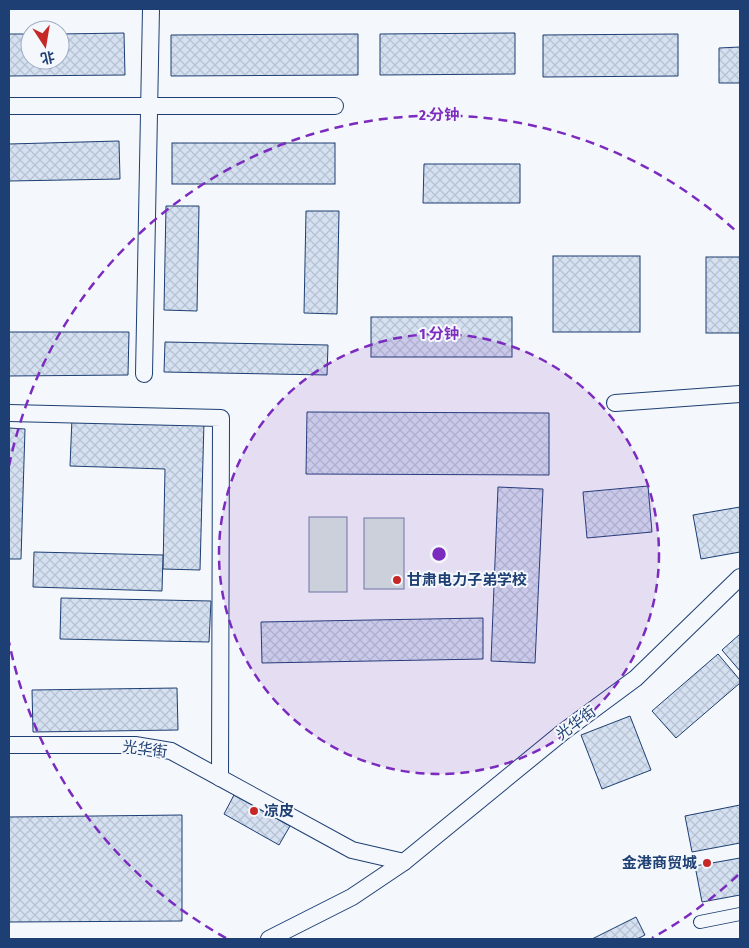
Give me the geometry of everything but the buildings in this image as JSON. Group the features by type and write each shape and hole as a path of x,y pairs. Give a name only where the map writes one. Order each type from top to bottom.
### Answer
{"street":[{"path":"144,374 151,9"},
{"path":"9,106 334,106"},
{"path":"615,403 740,394"},
{"path":"9,413 221,418 220,778"},
{"name":"光华街","path":"269,939 352,897 404,862 563,732 636,678 740,577"},
{"name":"光华街","path":"9,745 135,745 171,751 352,850 404,862"},
{"path":"700,922 740,914"}],"shaded area":[{"path":"309,517 347,517 347,592 309,592"},
{"path":"364,518 404,518 404,589 364,589"}],"place":[{"name":"甘肃电力子弟学校","path":"397,580"},
{"name":"凉皮","path":"254,811"},
{"name":"金港商贸城","path":"707,863"}]}
